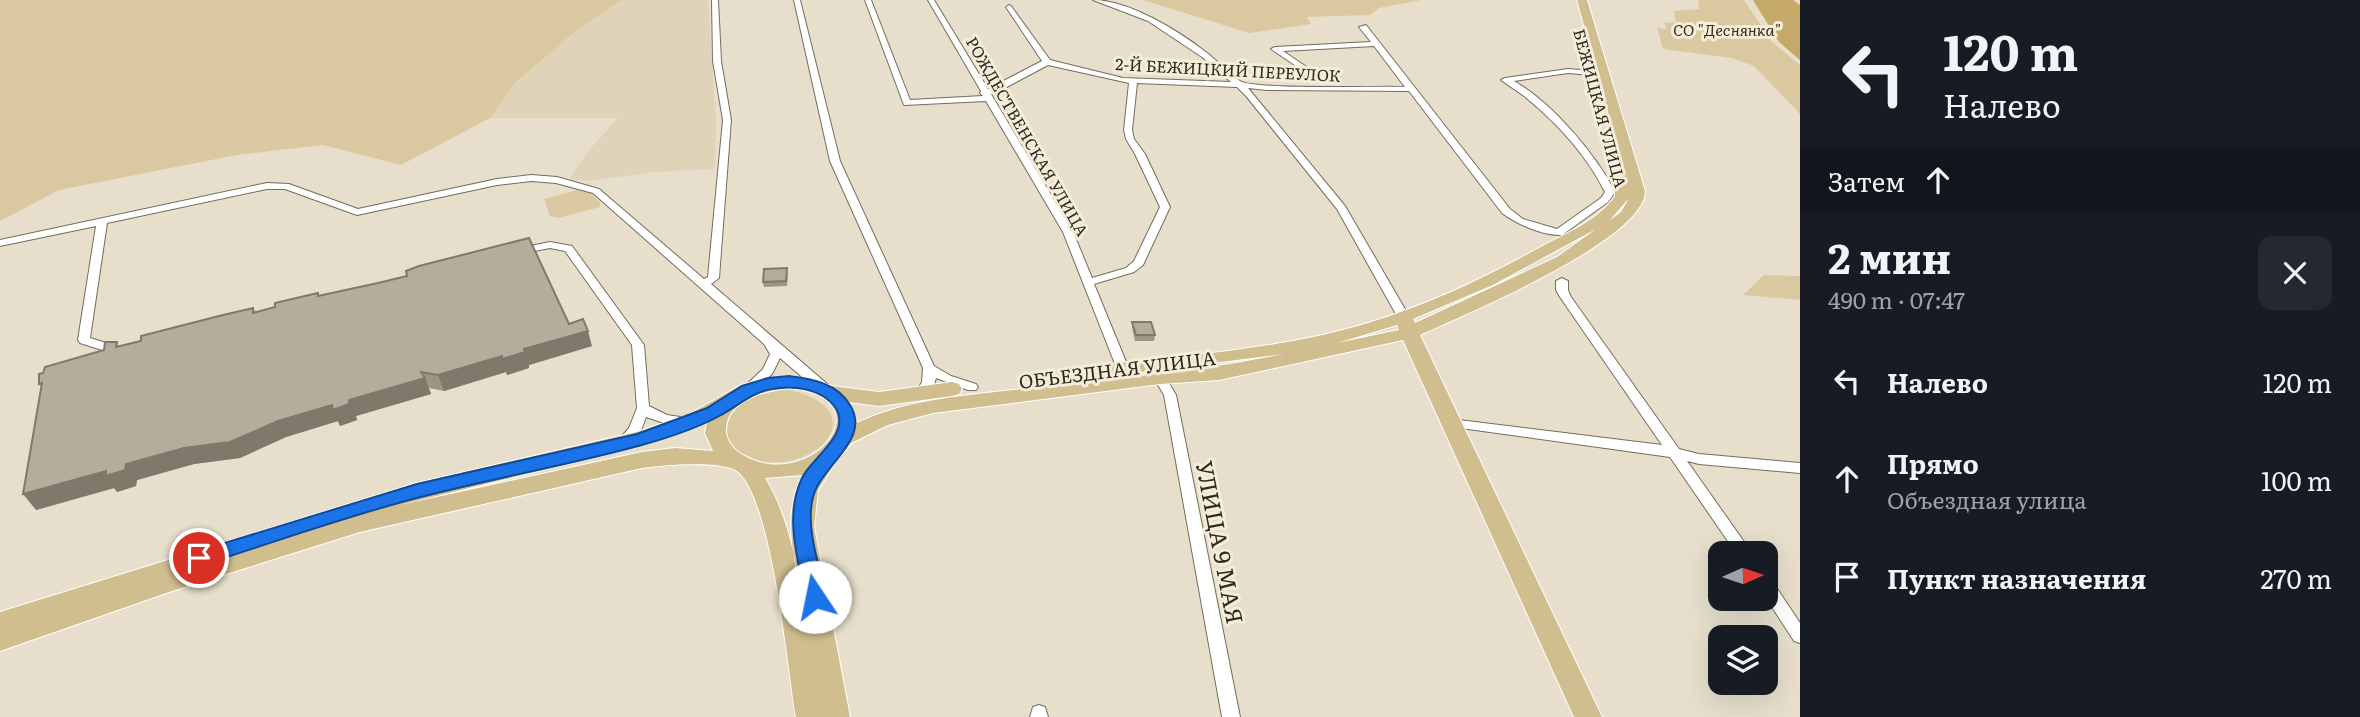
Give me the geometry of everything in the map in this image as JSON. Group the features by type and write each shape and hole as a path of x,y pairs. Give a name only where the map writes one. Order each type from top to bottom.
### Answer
{"main road":[{"name":"БЕЖИЦКАЯ УЛИЦА","path":"1406,324 1594,224 1620,202 1624,186 1572,0"},
{"name":"БЕЖИЦКАЯ УЛИЦА","path":"1406,324 1563,261 1603,235 1633,208 1637,191 1582,0"},
{"name":"ОБЪЕЗДНАЯ УЛИЦА","path":"828,392 879,399 922,394 1293,346 1364,330 1406,324"},
{"name":"ОБЪЕЗДНАЯ УЛИЦА","path":"837,446 881,420 933,406 1231,372 1406,324"},
{"path":"1406,324 1588,717"},
{"path":"0,623 417,491 623,443 693,421 740,395 768,384 810,384 828,392 839,401 846,412 848,425 837,446 811,477 803,498 802,527 836,717"},
{"path":"740,395 722,411 716,424 716,437 722,449 740,463 768,502 778,533 810,717"},
{"path":"0,640 168,583 359,523 642,460 675,456 740,463 768,471 791,470 813,464 837,446"}],"street":[{"path":"704,284 713,278 727,120 717,61 715,0"},
{"path":"797,0 835,161 929,368 928,387 922,394"},
{"path":"868,0 907,103 986,95 1046,62 1009,7"},
{"name":"РОЖДЕСТВЕНСКАЯ УЛИЦА","path":"931,0 1068,232 1123,369"},
{"path":"1096,0 1151,19 1205,55 1241,86 1341,208 1406,324"},
{"path":"1363,27 1506,211 1519,221 1558,233 1605,200 1610,192 1595,164 1527,94 1514,83 1505,80 1568,71 1592,73"},
{"path":"1305,70 1275,49 1376,44"},
{"name":"2-Й БЕЖИЦКИЙ ПЕРЕУЛОК","path":"1046,62 1133,80 1241,86 1410,89"},
{"path":"1089,282 1130,270 1139,262 1165,207 1130,139 1128,130 1133,80"},
{"path":"0,243 267,186 286,186 357,212 497,182 531,178 557,180 596,191 828,392"},
{"path":"102,220 83,340 122,352 131,349"},
{"path":"512,252 537,246 563,245 568,248 638,345 643,408 635,430 623,443"},
{"path":"1562,281 1562,290 1566,297 1736,541"},
{"path":"740,395 773,363 776,354 769,342"},
{"path":"929,368 947,379 972,387"},
{"name":"УЛИЦА 9 МАЯ","path":"1160,378 1170,396 1231,717"},
{"path":"643,408 666,421 693,421"},
{"path":"1451,424 1675,454 1699,460 1800,468"},
{"path":"1778,603 1800,636"}],"shaded area":[{"path":"621,0 708,0 716,121 715,169 655,172 589,181 569,179 590,149 618,118 490,118 516,82 572,34"},
{"path":"1753,0 1793,0 1800,5 1800,60 1779,42"}],"green space":[{"path":"0,0 621,0 572,34 516,82 490,118 401,165 323,145 237,155 59,190 0,221"},
{"path":"1143,0 1421,0 1379,8 1370,15 1307,17 1311,24 1249,33"},
{"name":"СО \"Деснянка\"","path":"1698,0 1744,0 1772,42 1800,65 1800,114 1754,66 1732,58 1663,49 1657,28 1667,29 1664,23 1676,22 1674,11 1699,9"},
{"path":"581,189 589,191 600,203 600,207 558,218 550,216 544,199"},
{"path":"1764,275 1800,276 1800,300 1743,295"},
{"path":"788,390 808,396 825,406 833,421 832,431 826,441 809,454 789,461 763,462 744,456 732,445 727,432 730,418 741,405 760,395"}],"building":[{"path":"529,238 569,324 583,319 588,331 524,349 525,352 502,359 502,356 438,375 421,372 425,378 349,400 349,404 333,410 332,405 278,421 230,442 184,448 126,464 125,470 106,476 106,471 23,494 42,383 39,384 39,374 43,373 45,367 104,350 105,342 117,342 116,347 141,341 141,336 219,316 253,308 253,313 275,307 275,303 407,276 406,271 419,266"},
{"path":"787,268 786,281 763,282 764,269"},
{"path":"1132,322 1151,322 1155,335 1136,335"}],"route":[{"path":"199,558 417,491 667,431 713,412 748,390 789,382 810,384 828,392 839,401 846,412 848,425 844,438 811,477 803,498 802,527 815,597"}]}
